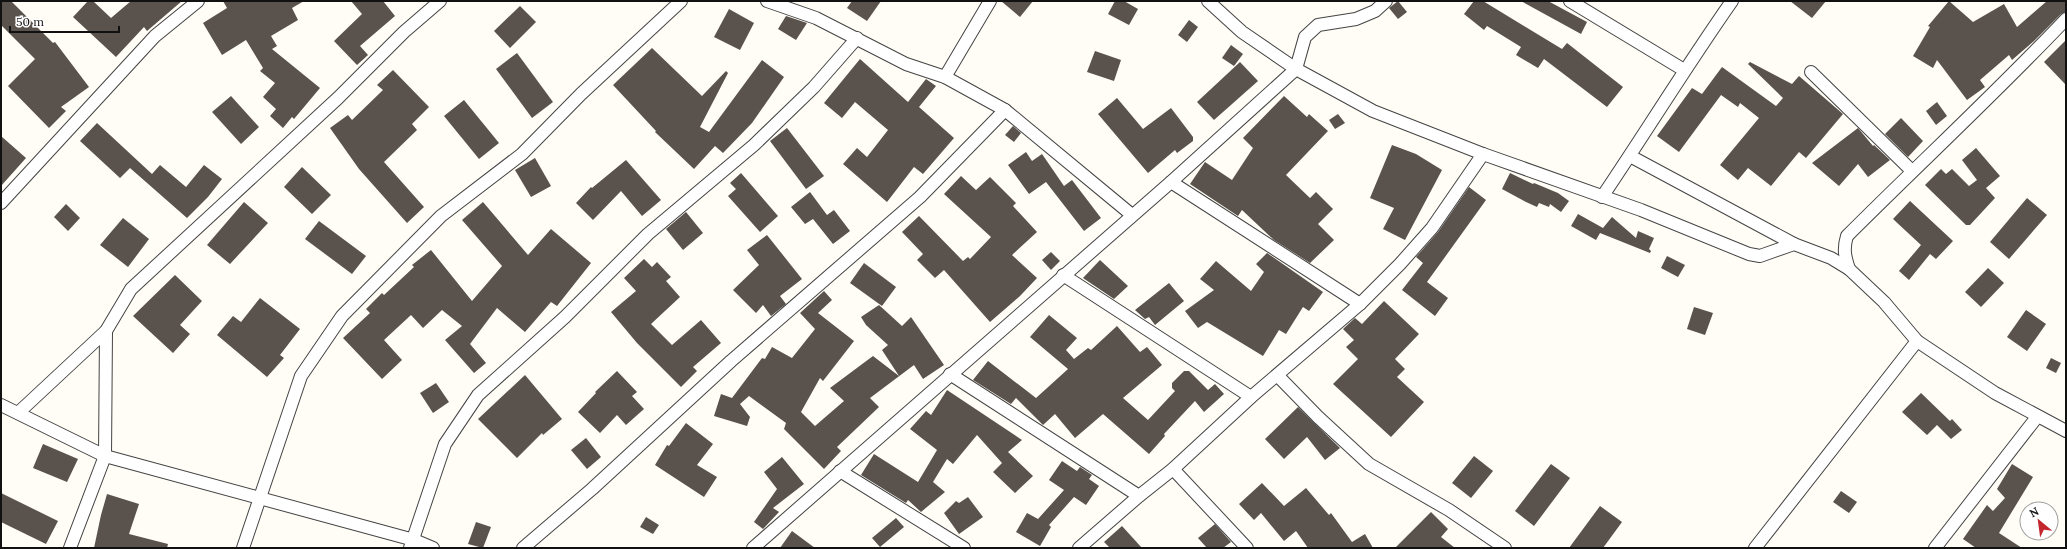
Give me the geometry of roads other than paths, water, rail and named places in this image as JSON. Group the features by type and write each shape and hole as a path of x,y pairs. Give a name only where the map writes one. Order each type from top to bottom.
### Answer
{"street":[{"path":"1,203 155,36 198,1"},
{"path":"18,413 106,331 131,289 338,98 404,32 440,1"},
{"path":"243,548 301,376 342,316 441,216 522,154 581,94 681,1"},
{"path":"767,1 816,18 906,64 945,77 1005,110 1132,215"},
{"path":"945,77 990,1"},
{"path":"1208,1 1242,32 1296,69 1373,111 1749,254 1760,256 1794,244 1799,244 1830,258 1849,269 1884,302 1917,341 1995,393 2037,417 2066,431"},
{"path":"752,548 1171,182 1296,69 1306,37 1318,25 1356,19 1375,11 1386,1"},
{"path":"1570,1 1684,70"},
{"path":"1602,197 1630,156 1684,70 1732,1"},
{"path":"1849,269 1844,253 1844,245 1847,236 1912,170 1968,120 2066,19"},
{"path":"412,544 445,444 478,395 565,317 648,234 754,145 814,87 857,38"},
{"path":"1811,72 1912,170"},
{"path":"523,548 592,489 731,361 920,197 1005,110"},
{"path":"1079,548 1139,496 1174,469 1251,397 1278,376 1360,304 1400,264 1432,228 1483,154"},
{"path":"1630,156 1794,244"},
{"path":"1171,182 1360,304"},
{"path":"1063,275 1251,397"},
{"path":"70,548 105,456 106,331"},
{"path":"1755,548 1917,341"},
{"path":"950,374 1139,496"},
{"path":"1278,376 1318,417 1368,464 1449,510 1505,548"},
{"path":"1,405 105,456 261,498 412,544 433,548"},
{"path":"1935,548 2037,417"},
{"path":"1174,469 1247,548"},
{"path":"840,471 964,548"}]}
